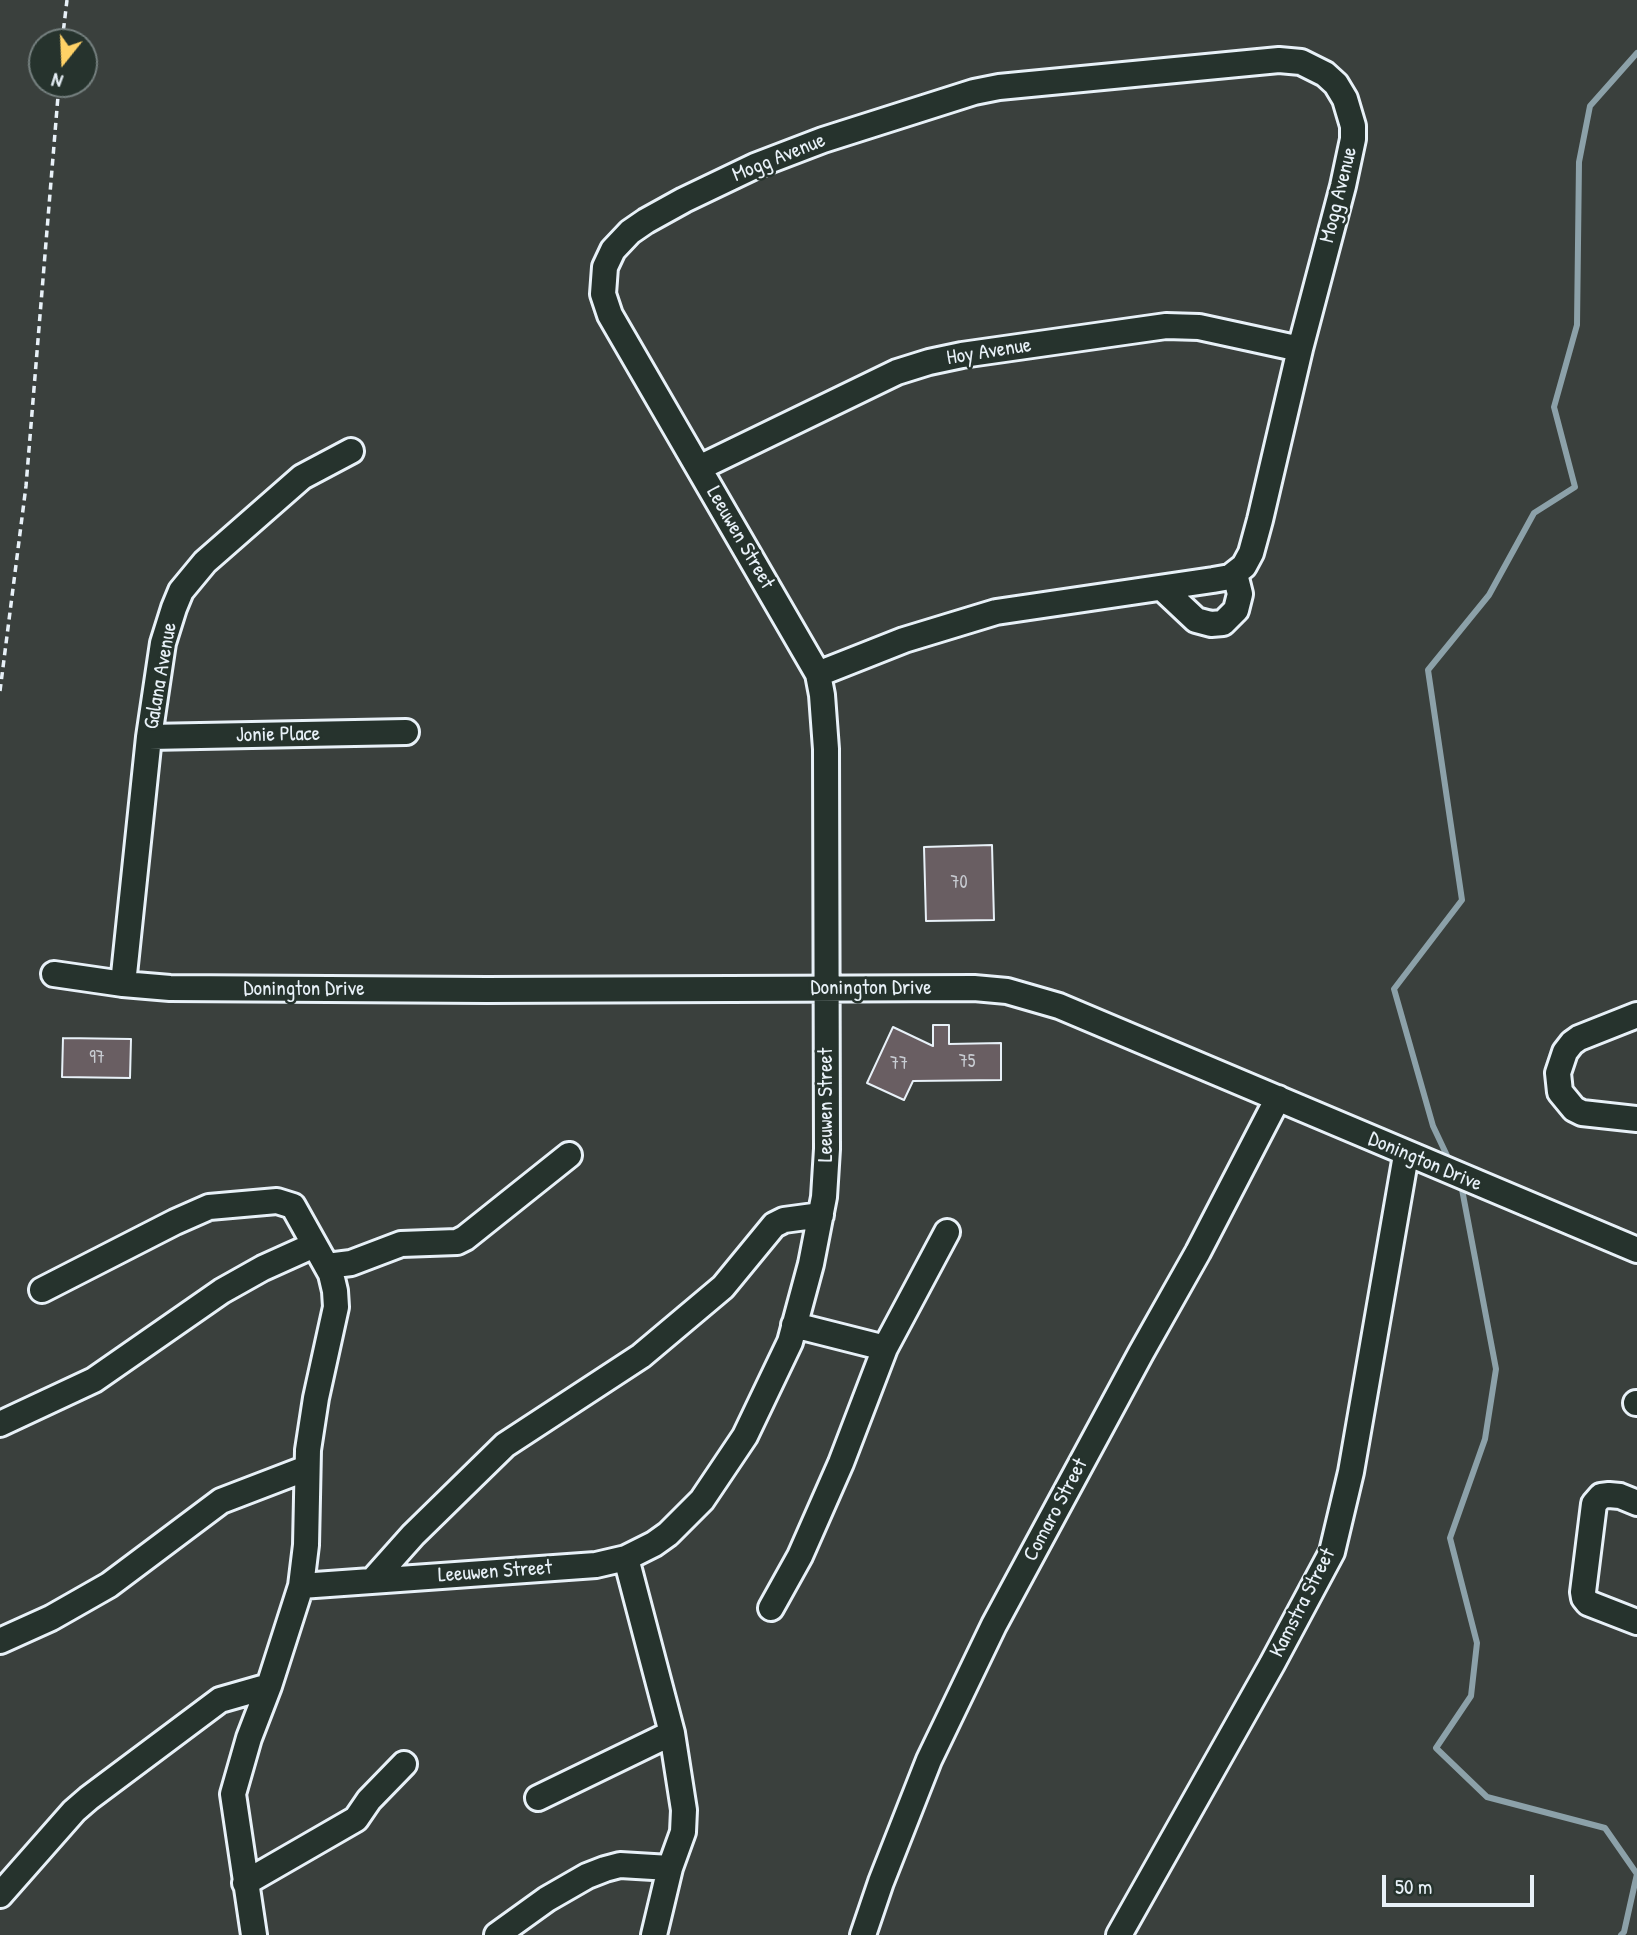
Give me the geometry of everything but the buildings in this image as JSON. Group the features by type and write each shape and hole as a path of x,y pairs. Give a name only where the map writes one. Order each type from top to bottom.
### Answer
{"street":[{"name":"Mogg Avenue","path":"611,315 603,293 605,267 613,250 623,238 684,200 779,156 952,98 999,87 1279,60 1301,62 1325,74 1336,84 1345,99 1353,126 1353,139 1251,553 1235,574"},
{"name":"Leeuwen Street","path":"301,1586 596,1565 626,1558 654,1544 702,1500 751,1425 790,1342 821,1215 827,1149 827,749 818,674 611,315"},
{"name":"Hoy Avenue","path":"699,468 897,372 962,355 1166,326 1199,327 1300,349"},
{"name":"Galana Avenue","path":"123,984 149,737 163,643 181,591 205,562 302,477 351,451"},
{"path":"818,674 926,633 996,612 1162,587 1213,580 1235,574 1240,594 1236,610 1223,623 1211,624 1195,620 1162,587"},
{"name":"Jonie Place","path":"149,737 406,732"},
{"name":"Donington Drive","path":"54,974 170,988 974,988 1024,995 1059,1006 1637,1250"},
{"path":"1637,1015 1572,1043 1565,1052 1558,1073 1560,1092 1574,1109 1582,1113 1637,1119"},
{"name":"Comaro Street","path":"863,1935 929,1760 994,1625 1140,1353 1198,1252 1278,1098"},
{"path":"0,1424 94,1380 222,1291 263,1268 321,1256 351,1263 401,1244 457,1242 569,1155"},
{"name":"Kamstra Street","path":"1119,1935 1332,1552 1351,1472 1415,1158"},
{"path":"42,1290 174,1222 209,1208 277,1200 286,1202 295,1209 321,1256 335,1291 336,1307 316,1398 307,1468 306,1545 301,1586 249,1738 233,1794 254,1935"},
{"path":"372,1581 422,1526 515,1436 640,1356 723,1287 774,1225 784,1220 821,1215"},
{"path":"771,1608 800,1556 841,1463 885,1348 947,1233"},
{"path":"794,1325 885,1348"},
{"path":"0,1641 51,1618 109,1585 220,1501 307,1468"},
{"path":"1637,1503 1620,1496 1605,1495 1594,1504 1583,1591 1588,1603 1637,1622"},
{"path":"626,1558 672,1733 684,1810 684,1826 670,1868 654,1935"},
{"path":"0,1895 74,1811 89,1798 220,1700 269,1686"},
{"path":"538,1798 672,1733"},
{"path":"245,1883 356,1819 369,1800 404,1763"},
{"path":"496,1935 547,1899 605,1869 630,1865 670,1868"}],"path":[{"path":"63,28 66,0"},
{"path":"0,691 26,486 58,98"}],"waterway":[{"path":"1450,1162 1433,1126 1394,989 1462,900 1428,670 1489,595 1534,513 1575,487 1554,407 1577,325 1579,162 1590,106 1637,53"},
{"path":"1461,1184 1496,1369 1485,1439 1450,1538 1477,1643 1471,1696 1436,1748 1487,1797 1605,1828 1637,1874 1624,1932 1621,1935"}]}
